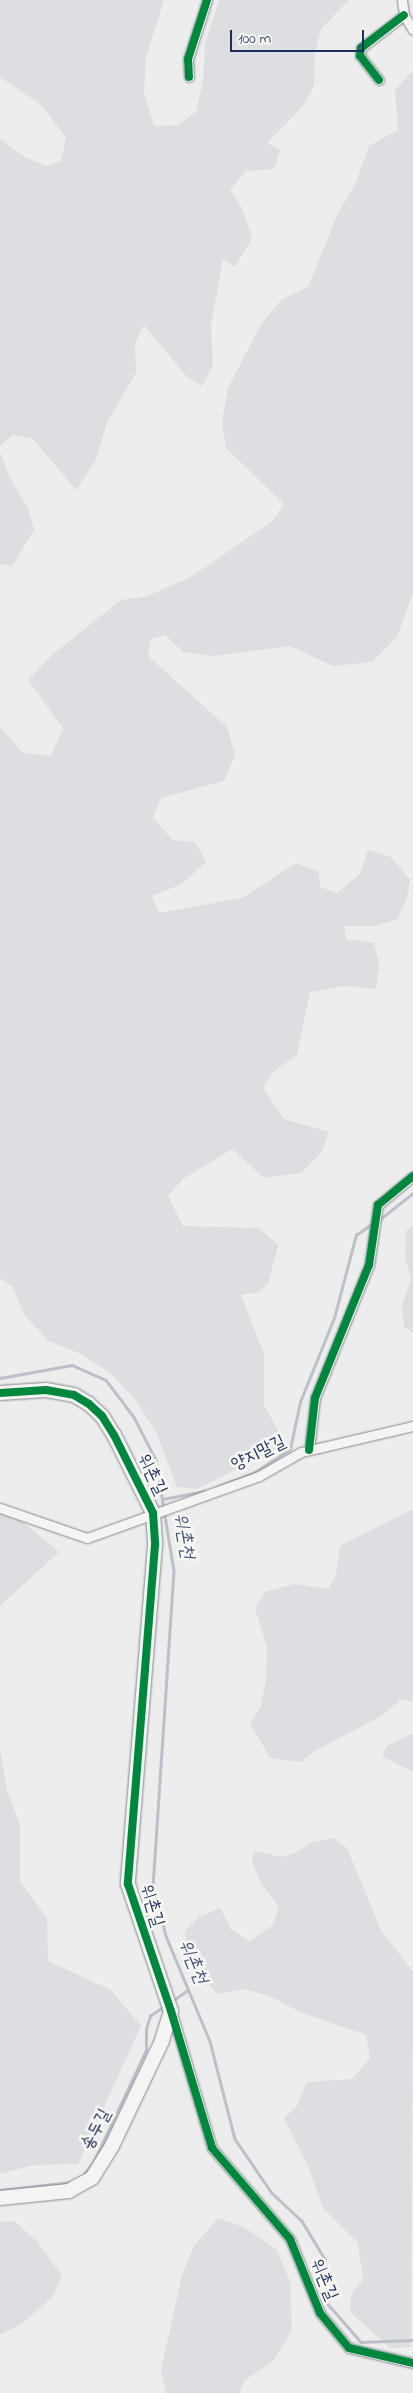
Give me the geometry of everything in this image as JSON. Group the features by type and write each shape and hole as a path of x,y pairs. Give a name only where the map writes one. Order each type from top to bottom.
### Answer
{"street":[{"path":"189,77 188,59 207,0"},
{"path":"402,0 413,30"},
{"path":"379,80 360,56 360,48 408,16"},
{"path":"309,1450 315,1398 370,1264 378,1205 413,1176"},
{"name":"위촌길","path":"0,1393 46,1390 74,1395 89,1404 102,1416 114,1435 155,1512 156,1546 128,1884 171,2011 212,2148 290,2240 320,2314 350,2348 413,2363"},
{"name":"양지말길","path":"0,1508 87,1538 259,1476 309,1450 413,1426"},
{"name":"송두길","path":"0,2198 69,2190 92,2178 112,2146 162,2041 171,2011"}],"shaded area":[{"path":"0,0 164,0 146,57 144,92 154,126 178,125 196,112 203,81 205,45 219,0 349,0 321,29 315,53 314,86 304,105 267,143 280,150 274,169 246,171 230,190 242,208 252,238 235,267 223,259 211,325 213,366 202,386 187,377 144,325 135,343 136,373 107,422 96,460 76,490 33,439 13,435 0,446 0,139 25,157 47,166 61,161 66,137 41,105 0,77"},
{"path":"413,71 413,592 397,637 372,662 333,666 290,646 214,656 183,652 165,635 151,639 148,656 227,727 235,755 224,781 161,798 153,818 173,840 195,842 206,862 182,884 152,896 159,913 242,898 296,863 319,872 320,887 337,893 360,874 368,850 391,857 410,880 407,898 398,919 375,926 344,926 346,939 374,943 379,965 376,989 346,986 310,992 297,1055 273,1072 263,1088 284,1119 329,1132 322,1152 301,1173 264,1178 232,1149 183,1179 168,1196 183,1226 258,1228 278,1245 268,1284 258,1292 241,1295 264,1354 264,1405 286,1445 197,1489 177,1487 156,1432 135,1399 110,1373 81,1354 49,1341 24,1315 13,1287 0,1278 0,727 23,753 51,756 63,728 28,680 52,655 121,600 147,596 189,578 273,521 284,504 226,448 222,421 228,388 261,324 281,300 308,287 338,213 355,185 369,146 398,130 395,90"},
{"path":"0,452 10,478 28,508 34,530 12,566 0,564"},
{"path":"413,1225 413,1333 404,1327 402,1306 411,1279 405,1257 406,1231"},
{"path":"413,1509 413,1702 401,1699 383,1715 315,1751 301,1762 270,1758 250,1723 261,1706 266,1679 267,1646 255,1609 265,1592 294,1584 328,1589 336,1575 340,1546"},
{"path":"0,1514 23,1522 59,1552 0,1606"},
{"path":"413,1733 413,1772 382,1756 387,1746"},
{"path":"0,1749 7,1791 20,1824 20,1882 47,1918 48,1961 111,1990 141,2026 78,2164 34,2165 0,2174"},
{"path":"333,1838 347,1848 381,1930 413,1972 411,2347 390,2348 350,2312 351,2294 363,2280 358,2243 323,2208 309,2168 284,2118 297,2106 307,2082 352,2079 370,2058 366,2035 300,2012 270,1996 243,1989 217,1994 189,1960 185,1931 199,1917 220,1908 232,1930 250,1941 273,1925 279,1907 262,1885 252,1863 254,1851 282,1857 297,1852 310,1843"},
{"path":"218,2218 244,2227 276,2249 290,2281 292,2330 274,2360 244,2381 240,2393 166,2393 161,2370 182,2275 194,2246"},
{"path":"14,2221 37,2241 62,2276 53,2296 23,2323 0,2335 0,2222"}],"waterway":[{"path":"379,1220 413,1193"},
{"path":"219,1486 255,1472 290,1449 300,1402 334,1318 356,1235 372,1224"},
{"name":"위촌천","path":"0,1378 72,1365 106,1380 134,1417 156,1460 174,1571 153,1887 166,1936 210,2041 235,2139 272,2193 302,2221 325,2259 328,2304 361,2342 413,2340"},
{"path":"163,1499 204,1491"},
{"path":"175,1999 188,1990"},
{"path":"82,2177 94,2161 146,2050 146,2029 150,2016 161,2008"},
{"path":"0,2190 73,2182"}],"cycle path":[{"path":"189,77 188,59 207,0"},
{"path":"379,80 360,56 361,48 404,15"},
{"path":"309,1450 315,1398 369,1265 378,1205 413,1176"},
{"path":"0,1393 46,1390 74,1395 89,1404 102,1416 114,1435 153,1513 155,1545 128,1884 171,2011 212,2148 290,2239 320,2313 349,2348 413,2363"}]}
